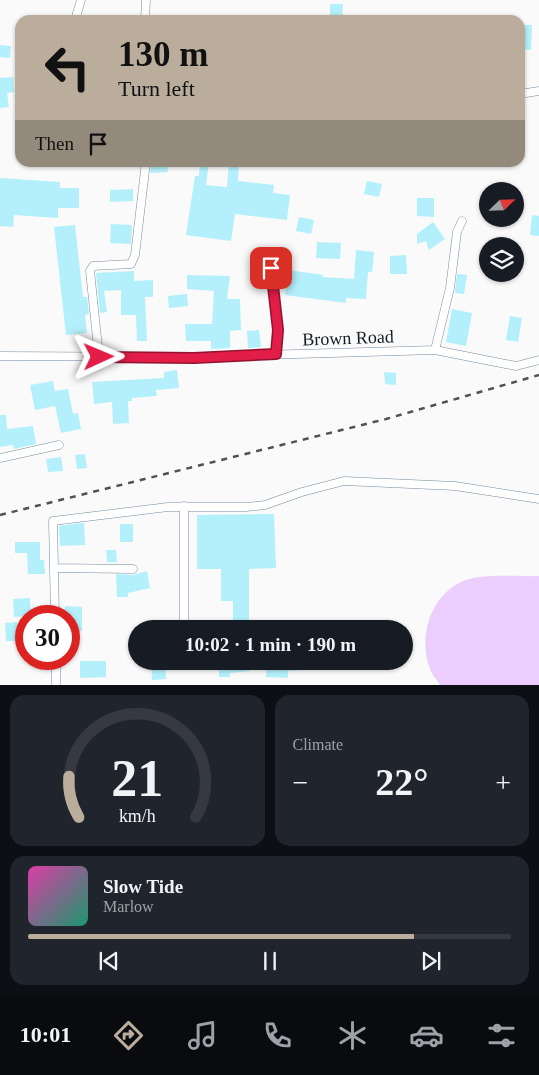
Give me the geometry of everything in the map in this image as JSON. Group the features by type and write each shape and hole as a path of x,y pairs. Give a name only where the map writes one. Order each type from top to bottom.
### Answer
{"street":[{"path":"77,15 81,0"},
{"path":"145,15 146,0"},
{"path":"525,93 539,91"},
{"path":"99,357 90,271 93,266 131,264 135,256 145,167"},
{"path":"434,350 450,288 457,232 462,221"},
{"path":"271,268 278,330 276,354"},
{"name":"Brown Road","path":"0,356 194,358 434,350 516,366 539,360"},
{"path":"0,458 59,445"},
{"path":"55,605 53,521 184,506 246,507 265,505 302,492 344,481 455,486 539,499"},
{"path":"184,506 184,620"},
{"path":"55,568 133,569"},
{"path":"56,670 56,685"}],"shaded area":[{"path":"539,576 539,685 440,685 430,669 425,645 429,620 441,598 459,583 477,577"}],"building":[{"path":"330,4 343,4 342,15 330,15"},
{"path":"525,25 532,25 531,50 525,49"},
{"path":"0,45 11,46 10,58 0,57"},
{"path":"13,77 14,92 7,93 9,107 0,108 0,78"},
{"path":"151,167 168,167 168,172 150,173"},
{"path":"200,167 208,167 206,185 227,187 229,167 239,167 238,181 274,185 273,193 290,195 287,220 235,214 231,241 186,235 195,176 199,176"},
{"path":"0,178 60,182 60,188 79,188 79,208 58,208 58,218 14,215 13,227 0,226"},
{"path":"367,181 382,184 379,197 364,194"},
{"path":"133,189 133,201 110,202 110,190"},
{"path":"417,198 434,198 434,217 417,216"},
{"path":"532,215 539,216 539,236 530,235"},
{"path":"299,217 314,220 311,234 296,231"},
{"path":"433,222 445,239 429,250 426,241 417,244 417,234"},
{"path":"111,224 132,225 131,244 110,243"},
{"path":"75,225 83,297 87,297 89,314 85,315 87,333 66,335 54,227"},
{"path":"317,242 341,243 340,259 316,258"},
{"path":"356,250 374,252 372,272 368,272 366,299 346,298 346,303 285,295 289,270 323,275 322,277 354,279"},
{"path":"406,255 407,274 390,274 390,256"},
{"path":"134,271 134,281 153,280 153,297 145,297 147,341 137,341 136,315 121,315 121,290 104,291 107,312 100,313 96,273"},
{"path":"457,274 467,275 464,294 455,293"},
{"path":"187,275 230,276 227,299 240,299 241,330 230,331 230,348 211,349 211,341 186,341 185,324 212,324 214,291 187,289"},
{"path":"187,294 188,306 169,308 168,296"},
{"path":"452,309 472,313 466,346 446,342"},
{"path":"510,316 522,318 518,342 506,340"},
{"path":"259,330 261,347 248,348 247,331"},
{"path":"177,370 179,388 156,390 157,396 132,398 132,401 128,401 129,423 113,424 112,402 94,404 92,382 164,378 164,372"},
{"path":"384,372 396,373 396,385 385,384"},
{"path":"53,381 55,391 68,389 73,414 78,413 81,429 61,433 55,406 35,410 30,385"},
{"path":"0,415 6,415 7,429 33,426 36,444 14,449 13,445 0,447"},
{"path":"85,454 87,468 77,469 75,455"},
{"path":"61,457 63,471 48,472 46,459"},
{"path":"274,514 276,568 249,569 249,620 233,620 233,601 221,601 221,569 197,569 197,515"},
{"path":"84,523 85,545 60,546 59,526"},
{"path":"120,524 133,524 133,542 120,542"},
{"path":"15,542 40,542 40,560 44,560 45,574 28,574 27,553 15,553"},
{"path":"106,550 116,550 117,562 107,562"},
{"path":"147,571 150,588 128,593 128,597 117,597 116,574 133,575"},
{"path":"30,598 30,605 15,605 14,617 13,599"},
{"path":"80,607 82,607 82,631 80,631"},
{"path":"15,622 15,641 6,641 5,623"},
{"path":"80,661 106,661 106,677 80,678"},
{"path":"151,670 166,670 166,679 152,680"},
{"path":"219,670 250,670 230,673 230,677 219,677"},
{"path":"266,670 304,670 288,671 288,678 266,677"}],"railway":[{"path":"0,515 386,419 539,375"}],"route":[{"path":"99,357 194,358 276,354 278,330 271,268"}]}
